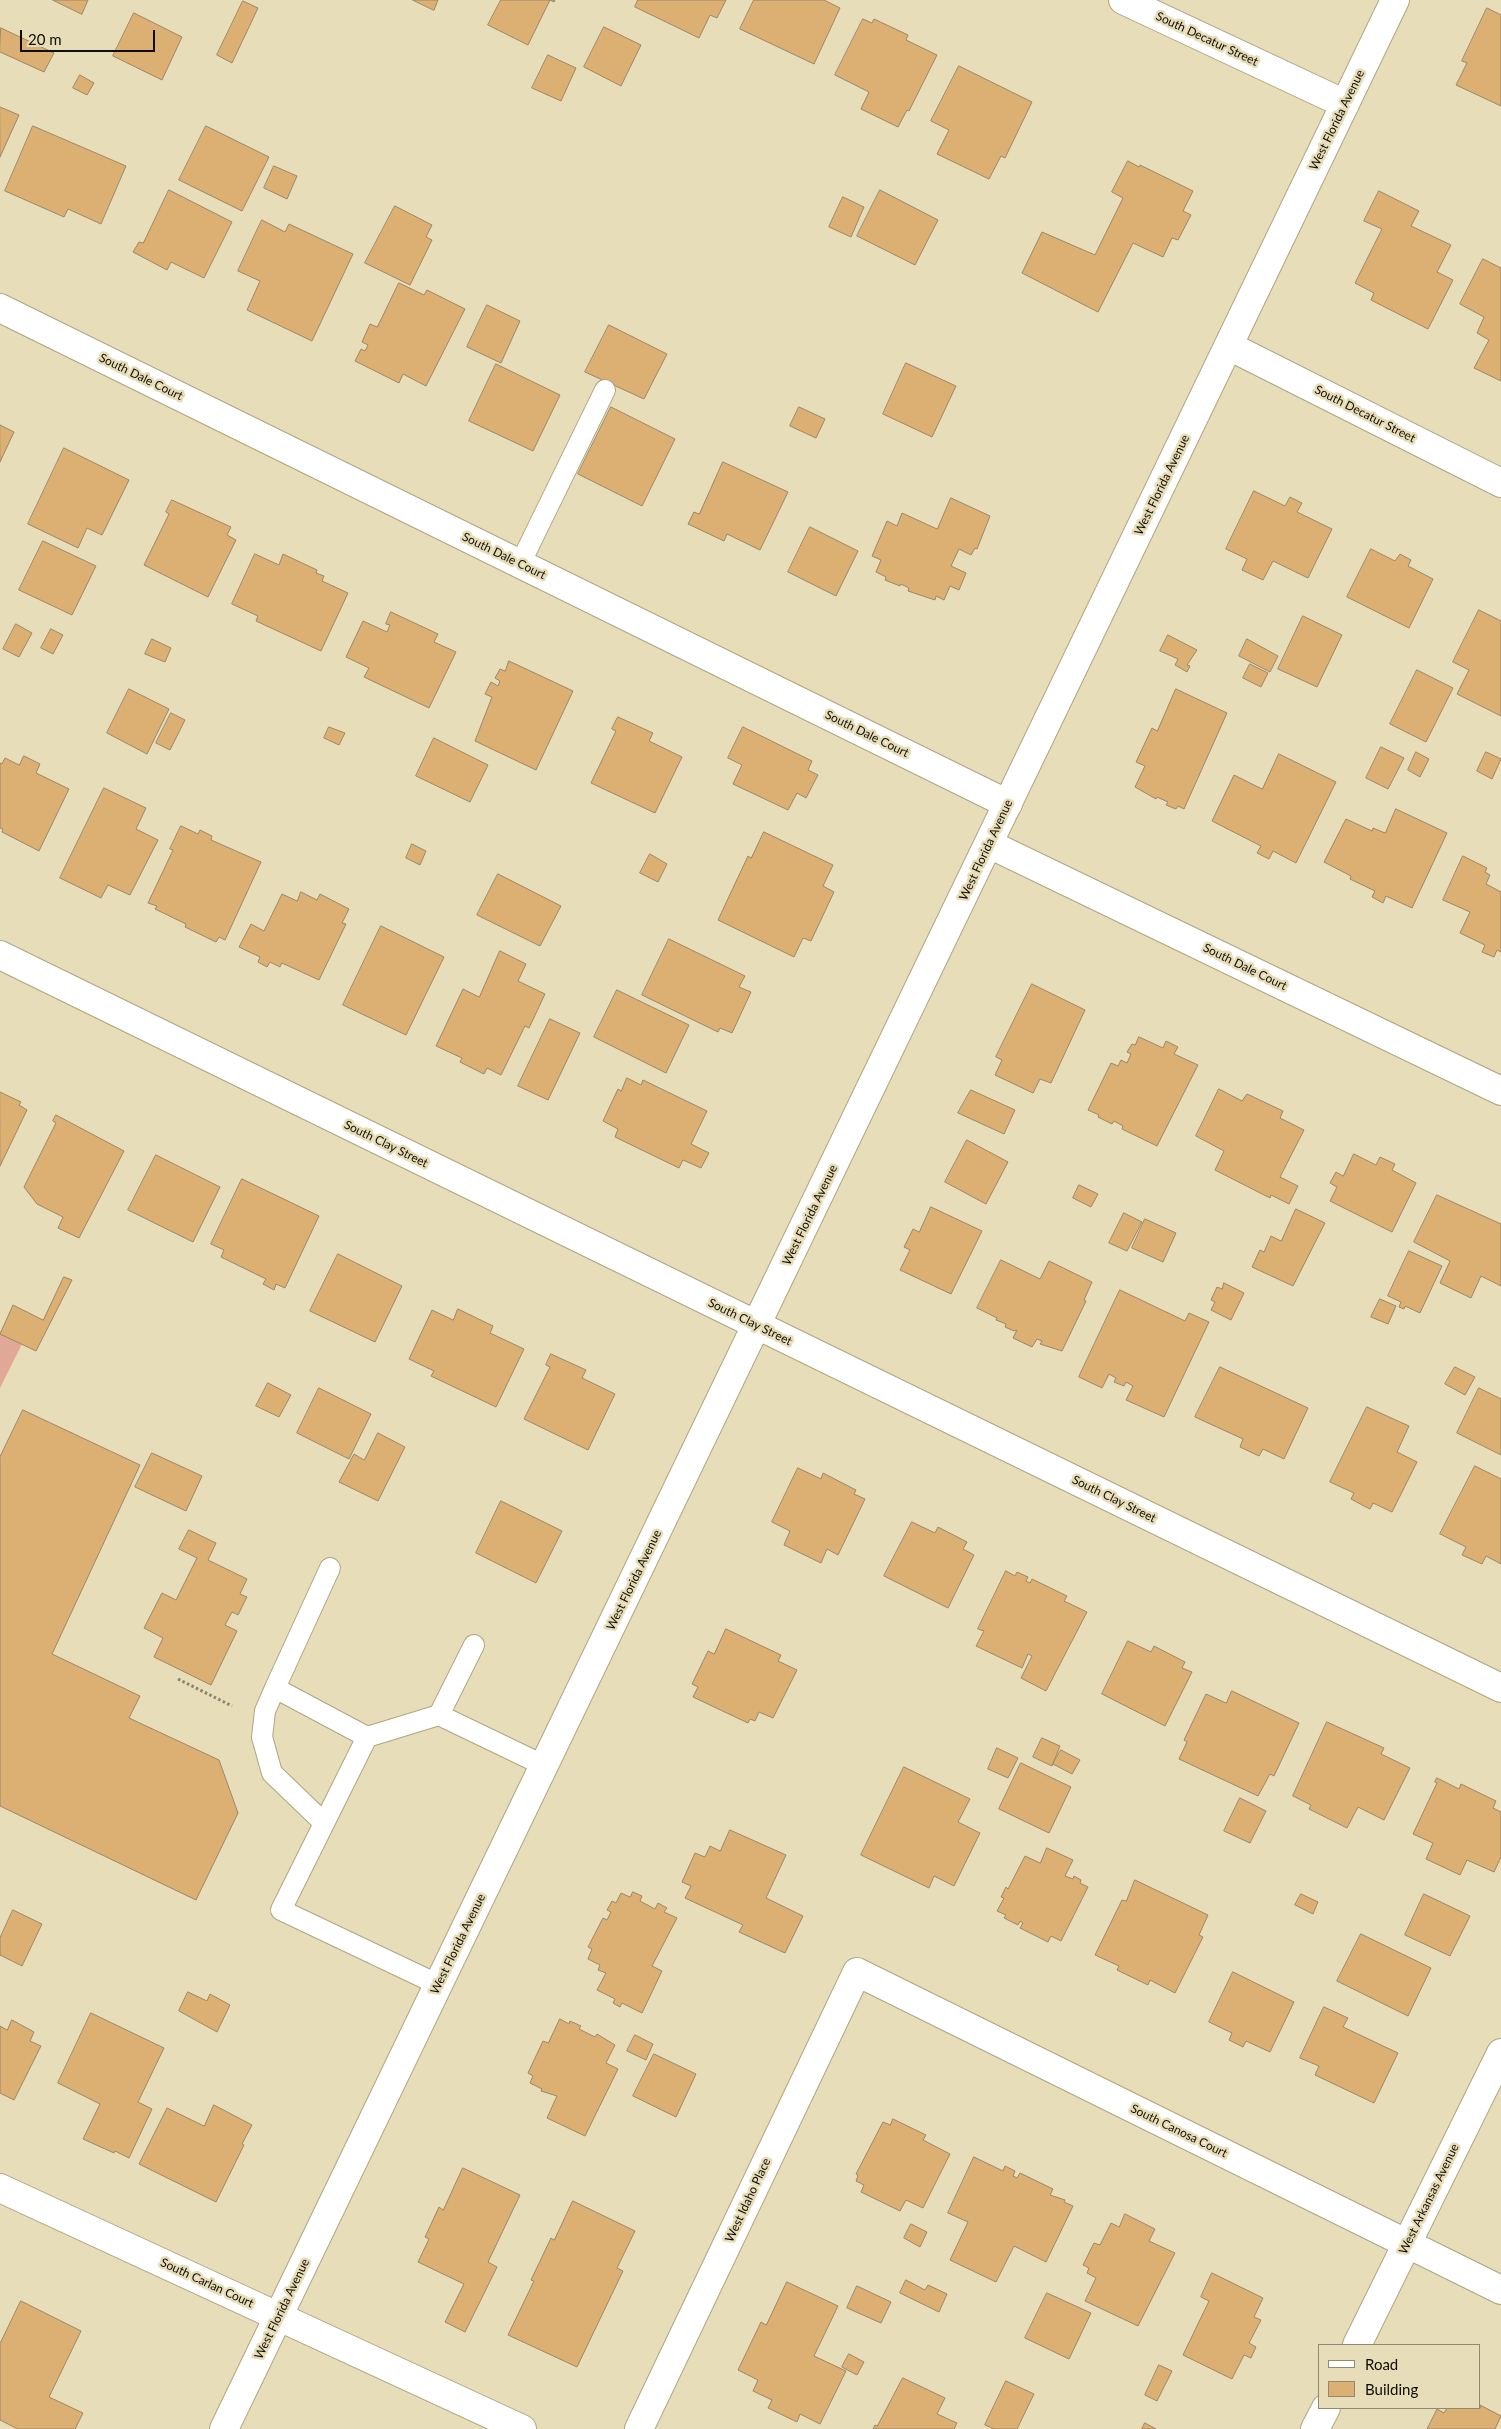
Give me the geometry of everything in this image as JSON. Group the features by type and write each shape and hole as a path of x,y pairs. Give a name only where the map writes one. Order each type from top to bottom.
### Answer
{"street":[{"name":"South Decatur Street","path":"1123,0 1345,104"},
{"name":"West Florida Avenue","path":"224,2429 1395,0"},
{"name":"South Dale Court","path":"0,308 1008,804"},
{"name":"South Decatur Street","path":"1229,346 1501,483"},
{"name":"South Dale Court","path":"989,844 1501,1091"},
{"name":"South Clay Street","path":"0,955 1501,1688"},
{"name":"South Canosa Court","path":"857,1972 1501,2290"},
{"name":"West Idaho Place","path":"639,2429 857,1972"},
{"name":"West Arkansas Avenue","path":"1358,2344 1501,2053"},
{"name":"South Carlan Court","path":"0,2188 522,2429"},
{"path":"1315,2429 1325,2409"}],"lane":[{"path":"520,564 605,390"},
{"path":"323,1822 272,1773 262,1737 265,1711 330,1568"},
{"path":"439,1715 474,1644"},
{"path":"275,1688 367,1737 439,1715 545,1766"},
{"path":"367,1737 323,1822 281,1910 438,1985"}],"path":[{"path":"178,1679 235,1708"}],"shaded area":[{"path":"0,1331 23,1342 0,1388"}],"building":[{"path":"53,0 88,0 82,14"},
{"path":"413,0 438,0 434,10"},
{"path":"501,0 550,0 528,45 488,25"},
{"path":"638,0 726,0 717,18 710,15 699,38 635,7"},
{"path":"754,0 824,0 840,8 814,64 740,29"},
{"path":"243,1 258,8 232,63 217,55"},
{"path":"1487,8 1501,15 1501,106 1456,85 1467,63 1462,61"},
{"path":"134,13 182,37 162,80 113,56"},
{"path":"863,19 872,23 874,19 908,35 906,40 937,55 909,111 907,110 898,127 861,109 869,92 835,75"},
{"path":"604,27 641,45 621,86 584,67"},
{"path":"1,28 54,53 44,72 0,52"},
{"path":"548,55 576,68 561,101 532,88"},
{"path":"959,66 1032,102 1005,158 1001,156 989,179 937,154 949,130 931,121"},
{"path":"80,75 94,83 87,95 73,88"},
{"path":"0,107 19,115 0,157"},
{"path":"33,126 126,166 101,224 68,209 64,217 5,191"},
{"path":"206,126 269,157 242,211 179,180"},
{"path":"1128,161 1193,191 1183,211 1191,215 1178,240 1172,238 1163,257 1133,243 1098,312 1022,273 1042,232 1095,255 1123,198 1112,192"},
{"path":"274,166 297,176 287,199 264,188"},
{"path":"169,190 232,222 204,278 171,262 167,270 133,252 139,242 143,243"},
{"path":"880,190 938,220 915,265 857,236"},
{"path":"1379,191 1419,211 1411,226 1451,245 1437,272 1453,280 1428,329 1371,300 1374,293 1355,283 1382,229 1364,221"},
{"path":"843,197 864,207 851,237 829,227"},
{"path":"395,206 432,225 426,237 432,240 410,285 365,263"},
{"path":"262,220 285,232 289,224 353,254 312,341 247,310 260,281 238,271"},
{"path":"1483,259 1501,268 1501,381 1474,368 1489,340 1477,333 1484,317 1460,304"},
{"path":"399,283 424,295 427,290 465,309 426,386 403,374 399,383 355,361 361,349 365,351 368,345 362,342 370,324 377,327"},
{"path":"487,305 520,321 501,363 467,347"},
{"path":"609,325 667,354 644,399 585,372"},
{"path":"906,363 956,386 932,437 883,414"},
{"path":"496,364 560,395 533,451 469,421"},
{"path":"611,407 675,439 642,506 578,474"},
{"path":"799,407 825,419 816,438 790,426"},
{"path":"0,425 14,432 0,462"},
{"path":"64,448 129,480 102,535 87,528 78,548 28,524"},
{"path":"723,462 788,492 760,550 727,534 724,541 688,524 694,512 699,514"},
{"path":"1254,491 1285,506 1290,497 1302,503 1297,512 1332,529 1308,578 1273,561 1263,580 1242,570 1247,559 1226,549"},
{"path":"951,498 990,516 977,549 975,548 971,555 959,549 951,566 966,573 959,590 950,586 944,600 936,596 935,600 908,591 909,588 885,580 886,577 876,572 881,560 872,556 887,521 897,526 902,513 937,529"},
{"path":"172,500 231,527 227,535 236,540 208,597 144,565 169,514 166,512"},
{"path":"810,527 858,551 836,596 788,572"},
{"path":"43,541 96,566 72,615 19,590"},
{"path":"1371,549 1395,561 1400,554 1411,560 1408,566 1433,579 1409,628 1347,597"},
{"path":"255,554 279,565 283,554 317,570 316,573 324,576 322,581 348,593 321,651 256,621 258,616 232,604"},
{"path":"1479,610 1501,621 1501,716 1457,694 1469,670 1453,662"},
{"path":"391,612 438,634 434,642 456,652 429,708 364,677 369,668 346,657 363,621 387,632 390,625 386,624"},
{"path":"1303,616 1342,635 1317,687 1278,669"},
{"path":"16,624 32,633 19,657 3,649"},
{"path":"51,629 63,635 53,654 41,648"},
{"path":"1168,635 1197,650 1187,665 1190,666 1187,672 1175,665 1178,659 1160,651"},
{"path":"152,639 171,648 165,662 145,654"},
{"path":"1247,639 1278,656 1270,672 1239,656"},
{"path":"509,661 573,691 536,770 475,741 492,697 485,694 491,682 498,686 500,681 495,678 500,669 505,671"},
{"path":"1250,664 1268,673 1261,687 1243,678"},
{"path":"1417,670 1453,688 1426,742 1390,724"},
{"path":"129,689 169,709 147,754 107,733"},
{"path":"1176,689 1227,713 1184,809 1178,806 1176,809 1166,805 1168,802 1157,797 1156,799 1135,787 1145,766 1136,762 1152,728 1157,731"},
{"path":"171,713 185,720 170,750 156,743"},
{"path":"618,717 653,733 649,741 682,757 655,813 591,783 616,731 612,729"},
{"path":"329,727 345,733 339,745 324,738"},
{"path":"743,727 812,761 808,770 818,775 806,798 797,793 788,810 733,784 742,765 728,758"},
{"path":"434,738 488,765 470,802 416,776"},
{"path":"1381,747 1404,758 1388,789 1366,778"},
{"path":"1416,752 1429,759 1420,777 1408,770"},
{"path":"1486,752 1501,759 1492,779 1477,771"},
{"path":"1279,754 1336,782 1296,863 1273,851 1269,859 1257,853 1261,846 1212,821 1234,775 1262,789"},
{"path":"24,756 40,764 36,773 69,789 39,851 2,832 3,829 0,828 0,763 2,764 5,758 19,765"},
{"path":"104,788 146,808 136,829 158,840 130,895 108,885 101,898 60,878"},
{"path":"1396,809 1447,833 1412,908 1386,896 1383,903 1372,897 1375,891 1350,879 1351,876 1324,862 1346,819 1372,831 1373,828 1385,833"},
{"path":"181,826 198,834 200,830 212,836 211,840 261,862 225,940 219,937 216,942 185,927 186,924 155,909 157,906 148,903 173,850 170,849"},
{"path":"764,832 833,865 823,886 834,892 811,941 803,938 794,957 718,920 748,856 751,858"},
{"path":"412,844 426,851 420,865 406,858"},
{"path":"650,854 667,864 658,882 640,873"},
{"path":"1463,856 1487,868 1485,872 1490,875 1486,884 1501,892 1501,952 1497,950 1494,957 1482,952 1485,945 1460,933 1470,912 1443,900"},
{"path":"498,874 561,906 540,946 477,915"},
{"path":"301,892 317,900 320,894 349,909 342,923 346,924 319,980 282,963 280,967 270,962 267,967 258,962 260,957 239,947 251,924 264,931 282,894 297,901"},
{"path":"381,926 444,957 406,1035 343,1005"},
{"path":"669,939 745,976 739,987 751,992 732,1033 720,1028 718,1032 642,995"},
{"path":"500,951 526,964 518,981 545,994 529,1028 525,1026 501,1075 487,1068 484,1074 460,1062 462,1058 436,1046 463,989 479,997"},
{"path":"1032,984 1085,1010 1051,1083 1040,1079 1033,1093 995,1075 1002,1060 996,1057"},
{"path":"617,990 689,1025 666,1073 594,1037"},
{"path":"550,1019 580,1033 548,1100 518,1086"},
{"path":"1139,1037 1163,1048 1166,1041 1178,1047 1174,1054 1198,1065 1157,1146 1122,1129 1123,1126 1114,1121 1112,1124 1088,1110 1111,1063 1118,1066 1121,1060 1127,1063 1131,1054 1127,1052 1132,1044 1135,1045"},
{"path":"627,1078 641,1085 643,1080 707,1111 691,1144 709,1153 701,1168 683,1160 679,1168 615,1137 618,1129 603,1121 618,1089 621,1091"},
{"path":"1219,1089 1242,1101 1247,1094 1283,1111 1280,1118 1304,1130 1280,1177 1298,1186 1289,1204 1271,1195 1270,1198 1215,1170 1224,1151 1196,1136"},
{"path":"971,1090 1015,1110 1004,1134 958,1113"},
{"path":"0,1092 21,1102 19,1105 27,1110 0,1166"},
{"path":"56,1115 124,1151 79,1238 58,1228 63,1217 37,1204 24,1187 56,1123 53,1121"},
{"path":"967,1140 1008,1162 986,1204 945,1182"},
{"path":"1354,1154 1376,1165 1380,1157 1395,1164 1392,1170 1416,1183 1392,1232 1330,1201 1337,1187 1330,1183 1336,1172 1343,1176"},
{"path":"156,1155 220,1187 193,1242 128,1210"},
{"path":"242,1179 319,1216 285,1288 276,1284 274,1290 263,1284 266,1279 221,1257 224,1250 211,1244"},
{"path":"1079,1185 1098,1194 1091,1207 1073,1198"},
{"path":"1437,1195 1501,1224 1501,1286 1481,1276 1471,1298 1440,1283 1450,1261 1414,1242"},
{"path":"931,1207 982,1231 951,1294 900,1270 910,1250 904,1247 913,1229 919,1232"},
{"path":"1296,1209 1325,1223 1293,1286 1252,1267 1260,1250 1264,1252 1271,1236 1281,1241"},
{"path":"1124,1213 1142,1222 1127,1251 1109,1243"},
{"path":"1145,1219 1176,1233 1163,1262 1132,1248"},
{"path":"1409,1251 1442,1266 1420,1313 1405,1306 1404,1309 1399,1307 1401,1302 1388,1296"},
{"path":"338,1254 402,1286 375,1342 310,1311"},
{"path":"1001,1260 1040,1279 1049,1261 1092,1282 1084,1300 1086,1301 1062,1351 1040,1344 1042,1341 1037,1339 1032,1347 1013,1338 1017,1330 1014,1331 1005,1327 1006,1324 977,1308"},
{"path":"64,1277 72,1280 36,1351 0,1334 13,1305 43,1320"},
{"path":"1224,1283 1244,1293 1231,1320 1211,1310 1215,1302 1211,1300 1217,1287 1222,1289"},
{"path":"1120,1290 1185,1321 1189,1313 1209,1322 1164,1417 1126,1400 1133,1386 1126,1382 1124,1386 1114,1382 1116,1378 1109,1374 1102,1388 1079,1377"},
{"path":"1380,1299 1396,1306 1388,1324 1371,1317"},
{"path":"458,1309 493,1326 490,1333 524,1349 496,1407 431,1376 434,1371 409,1359 432,1310 453,1320"},
{"path":"551,1354 586,1370 582,1378 615,1394 588,1450 524,1419 550,1367 546,1365"},
{"path":"1220,1367 1308,1408 1284,1459 1263,1449 1259,1456 1240,1447 1243,1439 1195,1417"},
{"path":"1455,1367 1475,1377 1465,1395 1445,1384"},
{"path":"268,1383 291,1395 279,1417 256,1406"},
{"path":"319,1388 371,1414 349,1459 297,1433"},
{"path":"1479,1388 1501,1399 1501,1455 1457,1433"},
{"path":"1367,1407 1409,1426 1397,1452 1417,1462 1392,1512 1373,1503 1370,1509 1351,1499 1354,1493 1330,1482"},
{"path":"23,1410 140,1465 52,1654 140,1696 129,1718 219,1760 238,1813 196,1900 0,1806 0,1457"},
{"path":"378,1433 405,1447 378,1501 339,1482 354,1454 364,1460"},
{"path":"152,1453 202,1476 186,1511 135,1487"},
{"path":"1475,1466 1501,1479 1501,1564 1486,1556 1482,1564 1462,1555 1466,1547 1440,1534"},
{"path":"798,1468 821,1479 823,1473 856,1490 854,1494 865,1499 838,1555 827,1549 821,1563 784,1545 790,1531 772,1522"},
{"path":"501,1501 562,1531 536,1583 476,1553"},
{"path":"912,1522 935,1533 938,1527 967,1542 963,1549 974,1555 948,1608 884,1576"},
{"path":"189,1530 216,1543 208,1560 247,1579 240,1594 247,1597 238,1615 232,1612 225,1625 237,1631 211,1685 154,1657 163,1638 144,1628 162,1593 176,1600 197,1558 179,1549"},
{"path":"1006,1571 1015,1576 1017,1572 1028,1577 1026,1581 1030,1583 1032,1579 1067,1596 1064,1601 1087,1612 1046,1691 1021,1678 1032,1656 1028,1654 1022,1668 976,1646 984,1631 978,1629"},
{"path":"726,1629 781,1655 778,1661 797,1670 773,1718 759,1712 755,1721 750,1719 748,1723 693,1697 698,1687 692,1684 708,1651 714,1654"},
{"path":"1128,1641 1151,1652 1154,1646 1185,1662 1182,1668 1192,1672 1165,1726 1102,1694"},
{"path":"1232,1691 1299,1723 1274,1776 1270,1774 1258,1796 1179,1759 1187,1742 1184,1740 1206,1694 1226,1703"},
{"path":"1327,1722 1384,1748 1381,1754 1410,1768 1384,1820 1358,1807 1347,1828 1309,1809 1311,1805 1293,1796"},
{"path":"1042,1738 1060,1746 1052,1766 1033,1757"},
{"path":"997,1748 1018,1758 1008,1778 988,1769"},
{"path":"1061,1750 1080,1760 1072,1774 1053,1764"},
{"path":"1021,1763 1071,1787 1049,1833 999,1809"},
{"path":"904,1767 970,1799 958,1822 980,1833 954,1886 934,1876 929,1888 861,1855"},
{"path":"1437,1778 1459,1789 1461,1784 1496,1801 1493,1808 1501,1812 1501,1857 1494,1872 1467,1860 1460,1875 1426,1859 1433,1843 1413,1834 1437,1783 1435,1782"},
{"path":"1240,1798 1266,1811 1250,1843 1224,1831"},
{"path":"730,1830 786,1855 766,1898 803,1916 785,1953 739,1932 743,1925 685,1898 691,1886 682,1882 695,1853 705,1857 710,1846 720,1851"},
{"path":"1047,1848 1073,1860 1065,1876 1073,1879 1074,1876 1081,1880 1080,1883 1088,1887 1061,1941 1051,1936 1048,1942 1020,1928 1023,1923 1020,1921 1018,1925 1004,1918 1006,1915 997,1911 1004,1898 1001,1897 1006,1887 1008,1889 1025,1856 1040,1863"},
{"path":"1135,1880 1208,1915 1199,1935 1203,1937 1175,1993 1150,1980 1148,1985 1117,1970 1119,1966 1095,1955 1122,1900 1126,1901"},
{"path":"633,1892 642,1896 640,1901 655,1909 658,1903 667,1908 664,1912 677,1918 652,1966 662,1971 642,2013 622,2003 620,2007 613,2003 615,1999 597,1990 606,1973 598,1970 600,1965 588,1959 592,1949 588,1947 603,1918 607,1920 611,1912 607,1910 612,1901 616,1903 621,1893 630,1897"},
{"path":"1301,1894 1318,1902 1313,1914 1295,1905"},
{"path":"1424,1894 1470,1916 1450,1956 1405,1935"},
{"path":"13,1910 42,1924 22,1966 0,1955 0,1938"},
{"path":"1361,1934 1431,1968 1408,2016 1337,1981"},
{"path":"1233,1972 1294,2002 1270,2052 1246,2041 1243,2047 1229,2040 1232,2033 1209,2022"},
{"path":"188,1992 207,2001 210,1994 230,2005 217,2032 179,2011"},
{"path":"1324,2007 1348,2018 1343,2027 1398,2053 1374,2103 1315,2075 1319,2066 1300,2058"},
{"path":"91,2013 164,2048 138,2102 152,2109 129,2158 83,2139 100,2104 58,2083"},
{"path":"560,2019 569,2024 570,2021 581,2026 579,2029 595,2037 597,2034 615,2045 606,2063 618,2069 585,2136 547,2118 557,2096 541,2091 542,2089 530,2083 533,2076 528,2073 543,2041 548,2043"},
{"path":"12,2020 34,2032 30,2041 41,2046 14,2100 0,2093 0,2026 7,2030"},
{"path":"635,2035 653,2044 646,2060 627,2051"},
{"path":"654,2054 696,2074 676,2117 633,2096"},
{"path":"214,2105 252,2125 216,2202 139,2164 167,2108 204,2126"},
{"path":"893,2119 926,2135 923,2140 950,2154 923,2208 906,2200 900,2211 861,2192 864,2185 856,2181 858,2176 856,2174 883,2122 890,2125"},
{"path":"974,2157 1003,2171 1005,2166 1015,2171 1013,2176 1017,2178 1020,2173 1053,2189 1050,2195 1065,2200 1064,2202 1073,2206 1046,2262 1014,2246 996,2282 950,2260 968,2222 948,2213"},
{"path":"463,2168 520,2195 488,2262 497,2267 465,2332 445,2322 464,2284 418,2262 429,2239 425,2237 439,2207 443,2210"},
{"path":"573,2201 635,2231 617,2268 623,2271 577,2367 508,2335 534,2281 531,2280 551,2238 554,2240"},
{"path":"1125,2214 1155,2229 1149,2241 1175,2253 1138,2326 1085,2301 1096,2278 1087,2273 1089,2268 1083,2265 1094,2243 1100,2245 1111,2223 1119,2227"},
{"path":"911,2224 927,2232 920,2247 904,2238"},
{"path":"1212,2273 1263,2298 1254,2317 1261,2320 1249,2343 1256,2347 1251,2358 1244,2355 1232,2379 1183,2355 1209,2301 1201,2297"},
{"path":"906,2280 925,2290 928,2285 947,2294 939,2312 900,2293"},
{"path":"787,2282 838,2306 814,2356 846,2371 820,2424 800,2414 797,2422 768,2408 772,2400 753,2391 758,2380 738,2370 761,2322 766,2325"},
{"path":"857,2286 891,2302 881,2323 847,2308"},
{"path":"1047,2293 1091,2313 1069,2359 1025,2338"},
{"path":"21,2301 81,2331 49,2397 83,2413 75,2429 18,2429 0,2420 0,2344"},
{"path":"849,2354 864,2362 857,2375 842,2367"},
{"path":"1159,2365 1172,2371 1157,2401 1145,2395"},
{"path":"903,2378 945,2398 937,2414 957,2423 954,2429 873,2429 875,2425 877,2426"},
{"path":"1006,2381 1034,2394 1017,2429 994,2429 985,2425"},
{"path":"1481,2406 1501,2416 1495,2429 1427,2429 1437,2409 1444,2413 1446,2409 1481,2409"},
{"path":"1145,2423 1156,2429 1142,2429"}]}
